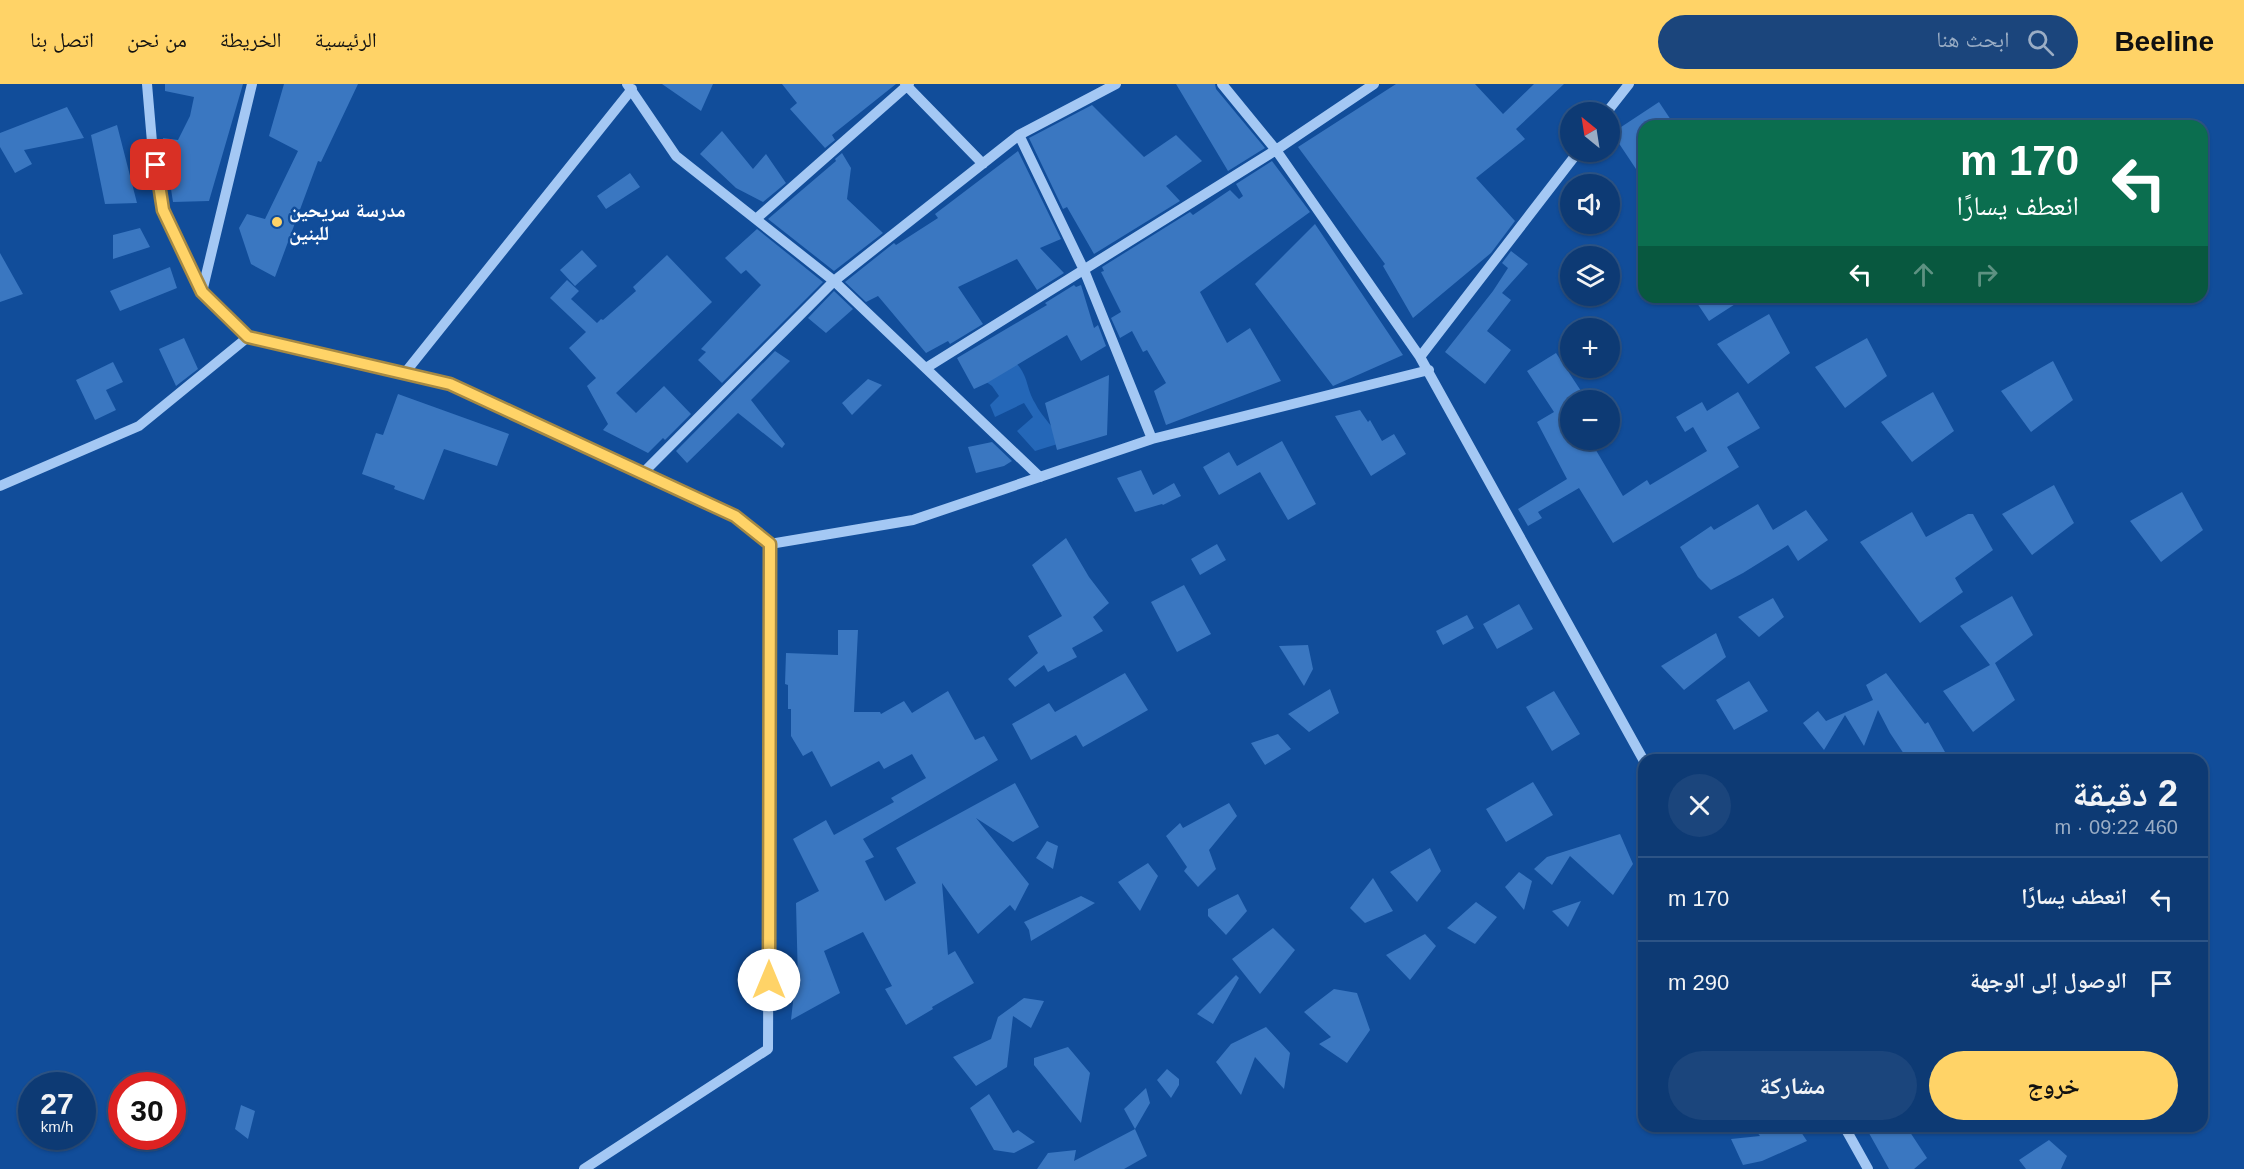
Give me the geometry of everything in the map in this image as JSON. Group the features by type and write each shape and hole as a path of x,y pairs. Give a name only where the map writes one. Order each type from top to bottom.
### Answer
{"street":[{"path":"147,84 152,142 163,210 202,292 248,337 450,384 735,516 770,544 913,520 1152,439 1429,370"},
{"path":"202,292 252,84"},
{"path":"644,473 834,281 1019,135 1116,84"},
{"path":"1222,84 1276,150 1429,370 1640,754"},
{"path":"926,368 1276,150 1374,84"},
{"path":"1615,102 1629,84"},
{"path":"756,219 907,85 983,164"},
{"path":"405,374 629,86 676,156 834,281 1040,477"},
{"path":"1019,135 1084,270 1152,439"},
{"path":"1420,357 1570,162"},
{"path":"0,486 139,426 248,337"},
{"path":"584,1169 768,1049 770,544"},
{"path":"1848,1132 1868,1169"}],"shaded area":[{"path":"1017,364 1024,374 1038,408 1064,442 1035,451 1017,431 1033,417 1024,403 995,417 990,405 999,396 992,386 982,379"}],"building":[{"path":"165,84 243,84 209,201 173,202 163,138 178,140 190,116 194,97 165,91"},
{"path":"284,84 358,84 321,162 318,161 275,277 251,264 239,228 247,214 265,219 298,151 269,136"},
{"path":"662,84 713,84 701,111"},
{"path":"782,84 896,84 832,135 835,140 825,148 790,109 797,103"},
{"path":"1176,84 1215,84 1216,89 1265,148 1228,171"},
{"path":"1396,84 1475,84 1503,114 1534,84 1564,84 1516,129 1525,139 1476,178 1515,221 1491,253 1413,318 1383,266 1385,264 1298,147"},
{"path":"1659,102 1671,120 1638,120 1638,172 1620,145 1620,128"},
{"path":"1092,105 1144,157 1176,135 1202,161 1166,186 1180,201 1094,254 1067,207 1063,209 1029,138"},
{"path":"67,107 84,138 24,150 32,164 15,173 0,147 0,133"},
{"path":"117,125 137,203 105,204 91,135"},
{"path":"722,131 753,169 766,154 786,183 763,202 736,188 700,154"},
{"path":"1018,151 1061,239 1040,248 1064,273 1037,290 1017,259 958,287 983,324 950,344 948,341 926,353 878,296 866,302 845,282 894,243 896,245 938,218 935,214"},
{"path":"842,153 851,168 847,199 883,233 834,271 768,219 836,161 835,159"},
{"path":"1272,161 1310,212 1200,292 1227,343 1250,328 1281,381 1166,425 1154,391 1166,383 1147,350 1143,352 1132,331 1120,338 1111,318 1121,312 1101,272 1104,271 1102,267 1190,212 1193,215 1230,190 1239,199 1243,196 1236,184"},
{"path":"630,173 640,187 606,209 597,196"},
{"path":"1315,224 1403,355 1333,386 1255,284"},
{"path":"140,228 150,247 113,259 113,235"},
{"path":"757,229 823,282 722,383 698,360 706,352 701,349 761,285 746,270 741,274 725,258"},
{"path":"582,250 597,266 575,286 560,270"},
{"path":"1511,251 1528,264 1502,293 1511,300 1487,331 1511,350 1485,384 1445,352 1493,291 1508,268 1502,263"},
{"path":"0,253 23,294 0,302"},
{"path":"667,255 712,302 616,393 636,413 664,386 691,414 648,453 603,430 608,424 587,386 596,378 569,348 586,332 550,298 567,280 579,291 571,299 597,323 636,291 633,287"},
{"path":"170,267 177,288 120,311 110,291"},
{"path":"1074,285 1076,287 1081,285 1094,328 1098,325 1106,346 1081,361 1067,335 974,389 957,358 1047,305 1045,303"},
{"path":"834,291 853,309 826,333 808,318"},
{"path":"1697,303 1737,303 1709,321"},
{"path":"1769,314 1790,353 1748,384 1717,344"},
{"path":"184,338 198,369 176,386 159,349"},
{"path":"1867,338 1887,376 1845,408 1815,367"},
{"path":"775,351 790,361 751,400 785,444 782,448 738,413 687,463 676,451"},
{"path":"1556,353 1560,359 1560,378 1572,378 1580,390 1560,390 1560,450 1596,450 1623,496 1647,480 1650,485 1707,451 1693,427 1685,432 1676,417 1702,402 1707,411 1738,392 1760,428 1727,447 1739,467 1613,543 1579,488 1538,512 1542,518 1528,526 1518,509 1567,479 1537,422 1554,412 1527,371"},
{"path":"2053,361 2073,400 2031,432 2001,391"},
{"path":"113,362 123,382 106,390 116,410 95,420 76,380"},
{"path":"1109,375 1107,435 1057,450 1045,403"},
{"path":"868,379 882,385 852,415 842,403"},
{"path":"1933,392 1954,431 1912,462 1881,422"},
{"path":"398,394 509,434 497,466 444,449 424,500 362,474 376,433 383,435"},
{"path":"1360,410 1368,422 1370,420 1382,441 1394,434 1406,454 1371,476 1335,416"},
{"path":"1282,441 1316,504 1288,520 1260,472 1219,495 1203,467 1229,452 1237,466"},
{"path":"992,442 1012,461 1004,466 976,473 968,447"},
{"path":"1141,470 1153,495 1174,483 1181,496 1163,505 1135,512 1117,478"},
{"path":"2054,485 2074,523 2032,555 2002,514"},
{"path":"2182,492 2203,530 2161,562 2130,521"},
{"path":"1758,504 1773,530 1806,510 1828,540 1798,561 1788,545 1711,590 1698,577 1680,547 1711,526 1714,530"},
{"path":"1912,512 1926,537 1968,514 1973,514 1993,550 1955,578 1963,592 1920,623 1860,542"},
{"path":"1066,538 1089,577 1109,603 1093,617 1103,631 1072,648 1077,657 1048,672 1044,665 1015,687 1008,679 1038,653 1028,636 1062,616 1032,565"},
{"path":"1217,544 1226,560 1200,575 1191,559"},
{"path":"1184,585 1211,634 1177,652 1151,602"},
{"path":"2012,596 2033,635 1995,663 2015,700 1973,732 1943,691 1990,665 1960,626"},
{"path":"1773,598 1784,617 1759,637 1738,617"},
{"path":"1519,604 1533,629 1497,649 1483,624"},
{"path":"1467,615 1474,628 1443,645 1436,631"},
{"path":"838,630 858,630 854,712 880,712 881,714 904,701 912,713 948,691 975,740 984,736 998,760 863,839 874,857 865,861 885,901 916,883 896,848 1015,783 1039,827 1013,842 976,818 1029,884 1015,911 1010,905 978,934 942,883 948,955 955,951 974,983 906,1025 885,989 892,986 863,932 824,951 840,993 791,1020 795,984 798,982 796,903 819,891 793,839 826,820 834,835 894,802 891,798 926,778 912,754 884,769 879,761 831,787 812,751 803,756 791,736 791,709 788,709 788,685 785,684 786,653 838,655"},
{"path":"1716,633 1726,657 1684,690 1661,666"},
{"path":"1308,645 1313,669 1304,686 1279,646"},
{"path":"1125,673 1148,710 1083,747 1076,735 1031,760 1012,724 1049,703 1055,712"},
{"path":"1886,673 1925,724 1928,722 1945,752 1904,754 1878,710 1864,746 1845,715 1824,750 1803,723 1818,711 1826,721 1873,700 1866,685"},
{"path":"1749,681 1768,711 1734,730 1716,700"},
{"path":"1330,689 1339,713 1309,732 1288,714"},
{"path":"1554,691 1580,734 1552,751 1526,707"},
{"path":"1278,734 1291,749 1265,765 1251,743"},
{"path":"1533,782 1553,815 1506,842 1486,809"},
{"path":"1229,803 1237,816 1209,850 1216,869 1198,887 1184,871 1187,867 1166,836 1180,823 1183,828"},
{"path":"1620,834 1633,864 1613,895 1570,856 1552,885 1534,869 1547,857"},
{"path":"1047,841 1058,846 1053,869 1036,858"},
{"path":"1430,848 1441,871 1417,902 1390,872"},
{"path":"1148,863 1158,876 1140,911 1118,882"},
{"path":"1519,872 1532,881 1524,910 1505,887"},
{"path":"1373,878 1393,911 1365,923 1350,908"},
{"path":"1238,894 1247,911 1226,935 1208,916 1208,909"},
{"path":"1081,896 1095,903 1031,941 1029,930 1024,922"},
{"path":"1581,901 1568,927 1552,911"},
{"path":"1476,902 1497,917 1475,944 1447,928"},
{"path":"1273,928 1295,950 1260,994 1232,959"},
{"path":"1425,934 1436,946 1410,980 1386,955"},
{"path":"1236,975 1239,978 1213,1024 1197,1014"},
{"path":"1334,989 1357,993 1370,1030 1347,1063 1319,1044 1331,1037 1304,1012"},
{"path":"1024,998 1044,1001 1031,1028 1013,1016 1007,1067 976,1086 953,1057 991,1039 998,1017"},
{"path":"1266,1027 1290,1053 1284,1089 1255,1057 1241,1095 1216,1062 1231,1044"},
{"path":"1068,1047 1090,1073 1081,1123 1034,1065 1034,1058"},
{"path":"1167,1069 1179,1079 1179,1085 1171,1098 1157,1080"},
{"path":"1146,1088 1150,1103 1135,1129 1124,1109"},
{"path":"989,1094 1013,1133 1018,1130 1035,1142 1014,1153 994,1150 970,1108"},
{"path":"241,1105 255,1111 248,1139 235,1129"},
{"path":"1135,1129 1147,1156 1124,1169 1037,1169 1048,1153 1076,1150 1074,1161"},
{"path":"1757,1132 1801,1132 1807,1141 1762,1161 1743,1165 1731,1139 1760,1136"},
{"path":"1868,1132 1910,1132 1927,1158 1914,1169 1889,1169"},
{"path":"2049,1140 2067,1156 2061,1169 2026,1169 2019,1160"}],"place":[{"name":"مدرسة سريحين للبنين","path":"277,222"}],"route":[{"path":"156,165 163,210 202,292 248,337 450,384 735,516 770,544 769,980"}]}
